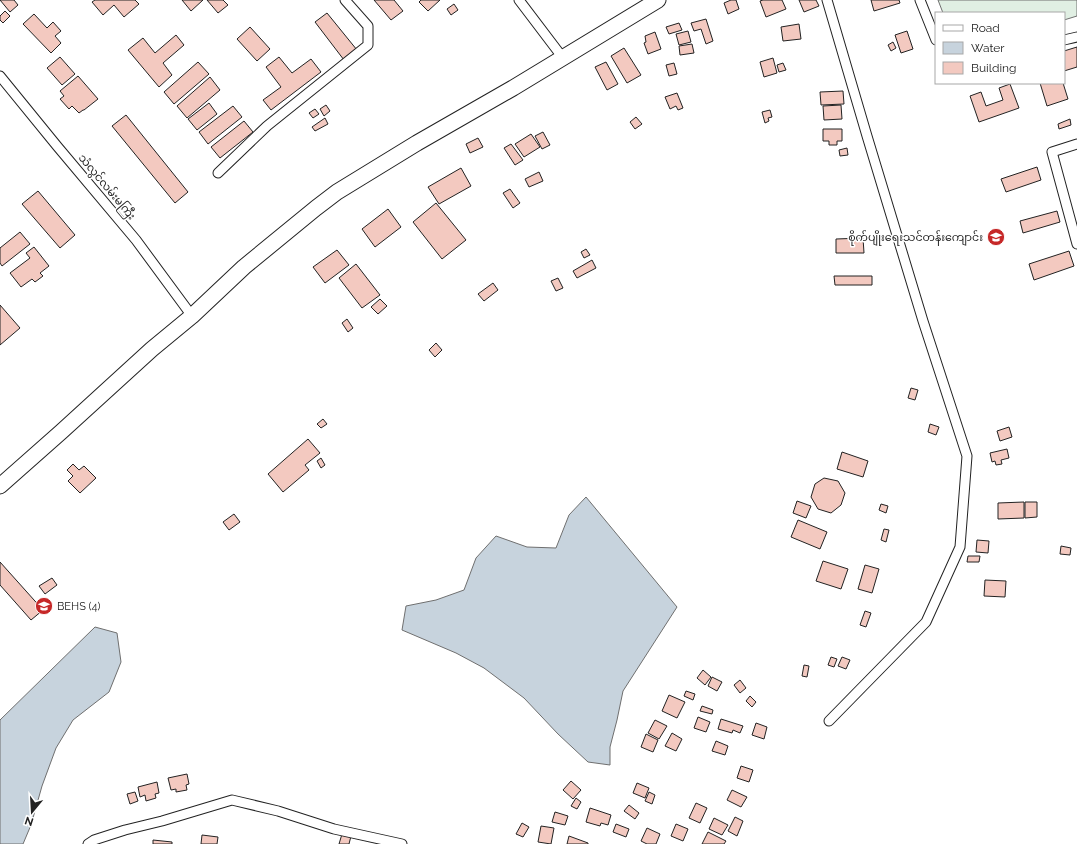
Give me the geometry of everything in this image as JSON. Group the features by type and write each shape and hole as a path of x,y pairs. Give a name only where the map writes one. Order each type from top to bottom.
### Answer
{"highway":[{"path":"0,486 141,358 192,316 244,267 294,225 337,192 658,0"}],"street":[{"path":"218,173 267,126 368,45 368,26 345,0"},
{"path":"519,0 563,58"},
{"path":"827,0 910,277 967,456 960,547 926,622 829,721"},
{"path":"920,0 935,38"},
{"path":"1065,40 1077,37"},
{"name":"သံလွင်လမ်းမကြီး","path":"0,76 136,240 192,316"},
{"path":"1077,144 1052,152 1077,244"},
{"path":"88,844 94,840 124,830 162,821 232,800 278,811 334,829 402,844"}],"green space":[{"path":"938,0 1077,0 1077,16 1065,20 1065,12 943,12"}],"water":[{"path":"586,497 677,607 623,691 610,747 610,765 588,762 558,734 524,698 484,668 456,653 402,630 406,606 436,600 464,590 476,558 496,536 527,547 556,548 569,515"},
{"path":"95,627 117,633 121,662 109,692 73,720 56,748 42,786 31,825 23,844 0,844 0,720"}],"building":[{"path":"0,0 14,0 18,5 10,12"},
{"path":"95,0 135,0 139,4 124,17 114,5 103,15 92,2"},
{"path":"182,0 203,0 191,11"},
{"path":"207,0 223,0 228,5 218,13"},
{"path":"374,0 394,0 403,11 391,20"},
{"path":"421,0 440,0 428,11 419,2"},
{"path":"731,0 736,0 739,9 728,14 724,3"},
{"path":"782,0 786,9 766,17 760,1"},
{"path":"799,0 816,0 819,6 804,12"},
{"path":"871,0 899,0 900,3 874,11"},
{"path":"454,4 458,10 451,15 447,9"},
{"path":"5,11 10,16 3,23 0,20 0,16"},
{"path":"327,13 357,50 344,60 315,22"},
{"path":"34,14 47,28 53,22 61,31 55,36 61,43 51,53 23,24"},
{"path":"706,19 713,41 706,44 701,29 694,31 691,23"},
{"path":"679,23 682,30 669,34 666,27"},
{"path":"799,24 801,39 783,41 781,27"},
{"path":"250,27 270,49 257,61 237,39"},
{"path":"688,31 691,42 679,45 676,34"},
{"path":"907,31 913,49 901,53 895,35"},
{"path":"655,32 661,49 648,54 644,43 646,42 645,36"},
{"path":"176,35 184,45 163,63 172,75 159,87 128,50 143,38 155,53"},
{"path":"893,42 896,48 891,51 888,45"},
{"path":"692,44 694,53 680,55 679,46"},
{"path":"1077,47 1077,67 1065,71 1065,51"},
{"path":"624,48 641,75 627,83 611,56"},
{"path":"60,57 75,74 62,85 47,68"},
{"path":"279,57 292,73 311,59 321,72 271,110 263,100 281,87 266,67"},
{"path":"773,58 777,73 764,77 760,62"},
{"path":"198,62 209,74 174,104 164,92"},
{"path":"606,62 618,84 607,90 595,67"},
{"path":"674,63 677,74 669,76 666,65"},
{"path":"783,63 786,70 779,72 777,65"},
{"path":"78,76 98,99 79,113 72,106 69,109 60,99 64,96 60,91"},
{"path":"210,77 220,90 187,118 177,106"},
{"path":"1010,84 1019,108 979,122 970,96 981,92 986,106 1003,100 999,88"},
{"path":"1040,84 1063,84 1068,99 1047,106"},
{"path":"843,91 844,104 821,105 820,92"},
{"path":"677,93 683,108 678,110 676,106 670,109 665,97"},
{"path":"209,103 217,114 197,130 188,119"},
{"path":"326,105 330,111 324,116 320,109"},
{"path":"841,105 842,119 824,120 823,106"},
{"path":"233,106 242,117 208,144 199,132"},
{"path":"315,109 319,114 313,118 309,113"},
{"path":"770,110 772,117 768,118 769,121 765,123 762,112"},
{"path":"126,115 188,192 175,203 112,126"},
{"path":"636,117 642,124 635,129 630,122"},
{"path":"325,118 328,124 315,131 312,127"},
{"path":"1070,119 1071,125 1059,129 1058,124"},
{"path":"244,121 253,132 220,158 211,147"},
{"path":"823,129 842,129 842,141 837,141 837,145 829,145 829,141 823,141"},
{"path":"543,132 550,145 542,149 535,136"},
{"path":"531,134 540,147 524,157 515,144"},
{"path":"478,138 483,147 470,153 466,144"},
{"path":"511,144 523,160 515,165 504,148"},
{"path":"847,148 848,155 840,156 839,150"},
{"path":"1037,167 1041,180 1006,192 1001,179"},
{"path":"461,168 471,186 439,204 428,187"},
{"path":"539,172 543,181 529,187 525,179"},
{"path":"510,189 520,203 513,208 503,193"},
{"path":"38,191 75,235 60,248 22,204"},
{"path":"436,203 466,240 442,259 413,222"},
{"path":"388,209 401,227 375,247 362,229"},
{"path":"1057,211 1060,222 1023,233 1020,221"},
{"path":"20,232 30,244 2,266 0,263 0,248"},
{"path":"863,238 864,253 836,253 836,239"},
{"path":"34,247 49,266 40,273 43,276 35,282 32,279 21,287 10,273 30,258 26,253"},
{"path":"586,249 590,255 584,258 581,252"},
{"path":"337,250 349,265 325,283 313,267"},
{"path":"1069,251 1074,266 1034,280 1029,264"},
{"path":"592,260 596,268 577,278 573,271"},
{"path":"356,264 380,295 362,308 339,278"},
{"path":"834,276 872,276 872,285 835,285"},
{"path":"558,278 563,288 556,291 551,281"},
{"path":"493,283 498,290 484,301 478,294"},
{"path":"380,299 387,306 378,314 371,307"},
{"path":"0,305 20,328 0,345"},
{"path":"347,319 353,328 348,332 342,323"},
{"path":"436,343 442,350 435,357 429,350"},
{"path":"911,388 918,390 915,400 908,398"},
{"path":"323,419 327,424 321,428 317,424"},
{"path":"930,424 939,427 936,435 928,432"},
{"path":"1009,427 1012,437 1000,441 997,431"},
{"path":"308,439 320,453 305,465 309,470 283,492 268,474"},
{"path":"1007,449 1009,458 1001,460 1002,464 996,465 995,461 992,462 990,453"},
{"path":"842,452 868,461 863,477 837,469"},
{"path":"321,458 325,465 321,468 317,461"},
{"path":"73,464 79,470 84,466 96,478 80,493 68,481 73,476 67,470"},
{"path":"824,478 838,481 845,493 841,505 831,513 818,509 811,497 815,484"},
{"path":"797,501 811,506 806,518 793,513"},
{"path":"1024,502 1024,518 998,519 998,503"},
{"path":"1025,502 1037,502 1037,517 1025,518"},
{"path":"881,504 888,506 886,513 879,510"},
{"path":"234,514 240,522 229,530 223,522"},
{"path":"798,520 827,532 820,549 791,537"},
{"path":"884,529 889,530 886,542 881,540"},
{"path":"977,540 989,541 988,553 976,552"},
{"path":"1061,546 1071,548 1070,555 1060,554"},
{"path":"968,556 980,556 979,562 967,562"},
{"path":"823,561 848,569 841,589 816,581"},
{"path":"0,562 43,610 31,620 0,585"},
{"path":"865,565 879,569 872,593 858,589"},
{"path":"52,578 57,585 45,594 39,586"},
{"path":"985,580 1006,581 1005,597 984,596"},
{"path":"865,611 871,613 866,627 860,625"},
{"path":"831,657 837,659 834,667 828,665"},
{"path":"842,657 850,660 846,669 838,666"},
{"path":"804,665 809,666 807,677 802,676"},
{"path":"703,670 711,677 705,685 697,678"},
{"path":"712,677 722,682 717,691 708,686"},
{"path":"740,680 746,688 740,693 734,685"},
{"path":"686,691 695,694 693,700 684,696"},
{"path":"669,695 685,702 677,718 662,711"},
{"path":"750,696 756,702 752,707 746,701"},
{"path":"702,706 713,710 712,714 700,711"},
{"path":"698,717 710,722 706,732 694,728"},
{"path":"721,719 743,726 740,733 733,730 732,733 718,729"},
{"path":"655,720 667,726 659,739 648,733"},
{"path":"756,723 767,727 764,739 752,735"},
{"path":"672,733 682,739 676,751 665,746"},
{"path":"646,734 658,740 653,752 641,747"},
{"path":"716,741 728,746 725,755 712,751"},
{"path":"741,766 753,770 749,782 737,778"},
{"path":"187,774 189,784 186,785 187,790 176,792 176,789 171,790 168,778"},
{"path":"571,781 581,790 573,799 563,790"},
{"path":"157,782 159,793 155,794 156,798 146,801 145,795 140,797 138,787"},
{"path":"637,783 649,788 645,798 633,793"},
{"path":"732,790 747,797 741,807 727,800"},
{"path":"135,792 138,801 130,804 127,794"},
{"path":"649,792 655,795 652,804 645,801"},
{"path":"576,798 581,802 577,809 571,806"},
{"path":"696,803 707,808 700,823 689,818"},
{"path":"629,805 639,813 635,819 624,811"},
{"path":"590,808 611,815 608,825 601,823 600,826 586,822"},
{"path":"555,812 568,816 565,825 552,822"},
{"path":"735,817 743,821 737,836 728,831"},
{"path":"714,818 728,825 722,835 709,829"},
{"path":"522,823 529,827 523,837 516,834"},
{"path":"616,824 629,829 626,837 613,832"},
{"path":"676,824 688,829 683,841 671,836"},
{"path":"541,826 554,828 551,844 538,842"},
{"path":"647,828 660,834 656,844 647,844 641,841"},
{"path":"708,832 726,841 724,844 702,844"},
{"path":"342,834 351,836 349,844 339,844"},
{"path":"202,835 218,837 217,844 201,844"},
{"path":"569,836 588,843 588,844 567,844"},
{"path":"153,840 172,842 172,844 153,844"}],"place":[{"name":"စိုက်ပျိုးရေးသင်တန်းကျောင်း","path":"996,237"},
{"name":"BEHS (4)","path":"44,606"}]}
